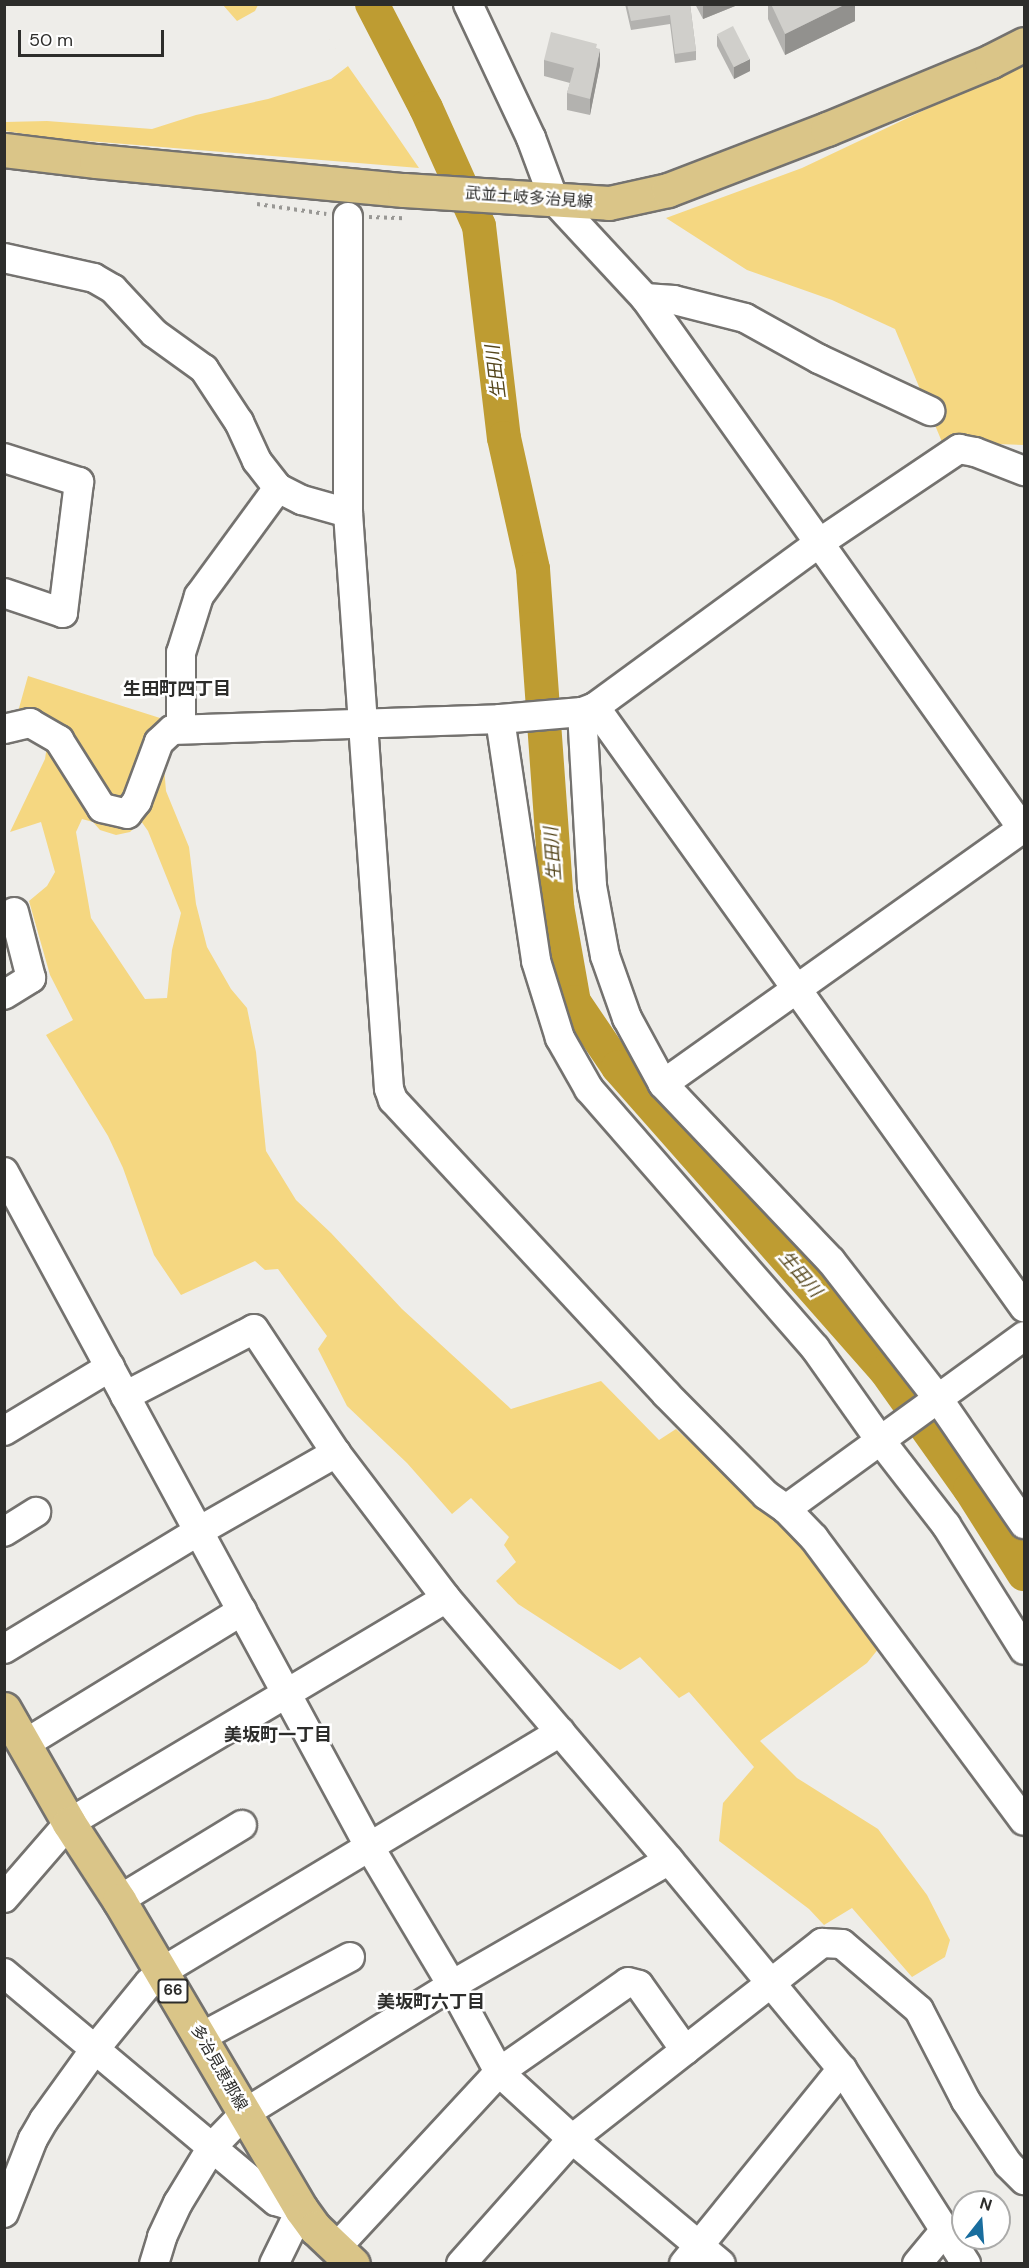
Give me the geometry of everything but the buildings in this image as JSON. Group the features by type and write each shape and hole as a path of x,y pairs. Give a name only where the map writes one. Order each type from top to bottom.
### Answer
{"main road":[{"name":"武並土岐多治見線","path":"4,150 404,190 609,203 668,190 827,129 991,61 1024,44"},
{"name":"多治見恵那線","path":"4,1709 69,1823 119,1900 301,2209 315,2228 344,2256"}],"street":[{"path":"468,4 531,138 554,200 645,298 1024,829 663,1084"},
{"path":"348,217 348,513 389,1089 393,1100 666,1394 766,1495 786,1509 814,1538 1024,1821"},
{"path":"4,258 94,278 113,289 154,333 204,369 239,422 257,461 278,488 312,503 348,513"},
{"path":"645,298 674,300 745,318 819,359 930,411"},
{"path":"4,729 30,723 59,740 102,808 127,814 137,801 159,742 172,730 500,719 589,710 819,543 958,448 975,452 1024,471"},
{"path":"4,458 79,482 63,613 4,593"},
{"path":"182,729 181,653 199,596 278,488"},
{"path":"589,710 798,990 1024,1308"},
{"path":"589,710 592,886 605,956 627,1018 663,1084 831,1261 937,1397 1024,1524"},
{"path":"500,719 536,961 560,1038 589,1089 815,1348 880,1440 946,1525 1024,1650"},
{"path":"4,995 31,978 14,912"},
{"path":"4,1172 13,1210 110,1367 369,1846 452,1985 499,2072 691,2254 721,2264"},
{"path":"125,1396 254,1329 336,1453 446,1598 669,1860 842,2069 966,2264"},
{"path":"786,1509 937,1397 1024,1336"},
{"path":"4,1431 110,1367"},
{"path":"4,1648 199,1531 336,1453"},
{"path":"4,1532 36,1512"},
{"path":"4,1898 69,1823 446,1598"},
{"path":"23,1744 242,1611"},
{"path":"4,2213 33,2139 95,2049 161,1971 561,1732"},
{"path":"119,1900 242,1825"},
{"path":"154,2264 162,2237 178,2203 212,2147 245,2113 452,1985 669,1860"},
{"path":"461,2264 572,2139 822,1943 842,1944 919,2010 966,2101 1008,2164 1024,2180"},
{"path":"201,2037 350,1957"},
{"path":"4,1973 276,2201 301,2209 274,2264"},
{"path":"344,2256 499,2072 628,1982 639,1985 686,2050"},
{"path":"691,2254 842,2069"},
{"path":"917,2264 945,2230"}],"shaded area":[{"path":"223,5 258,5 255,11 237,21"},
{"path":"1024,63 1024,445 942,442 895,329 832,300 747,270 666,218 802,168"},
{"path":"348,66 419,168 51,138 5,131 5,122 47,121 152,129 196,115 268,99 331,79"},
{"path":"28,676 160,718 166,791 189,847 196,904 207,947 231,989 247,1008 256,1052 266,1151 296,1200 331,1233 402,1309 511,1409 601,1381 659,1440 676,1429 765,1511 802,1538 879,1648 867,1663 760,1741 797,1778 878,1829 927,1895 950,1940 945,1957 912,1977 852,1908 824,1925 809,1909 719,1841 723,1803 754,1767 689,1692 679,1698 640,1657 620,1670 518,1604 496,1581 516,1562 504,1545 509,1537 471,1498 452,1514 407,1463 347,1406 318,1349 327,1336 278,1269 265,1270 255,1261 181,1295 154,1255 123,1168 108,1136 46,1035 73,1020 50,975 29,901 47,886 55,872 41,822 10,832 45,759 48,739 12,733","holes":["82,819 93,822 100,830 116,835 130,832 141,821 148,831 181,913 172,950 167,998 145,999 91,918 76,832"]}],"waterway":[{"name":"生田川","path":"372,4 426,108 479,226 504,438 533,569 557,906 574,1002 618,1067 886,1371 970,1489 1024,1574"}],"district":[{"name":"生田町四丁目","path":"177,689"},
{"name":"美坂町一丁目","path":"278,1735"},
{"name":"美坂町六丁目","path":"431,2002"}]}
